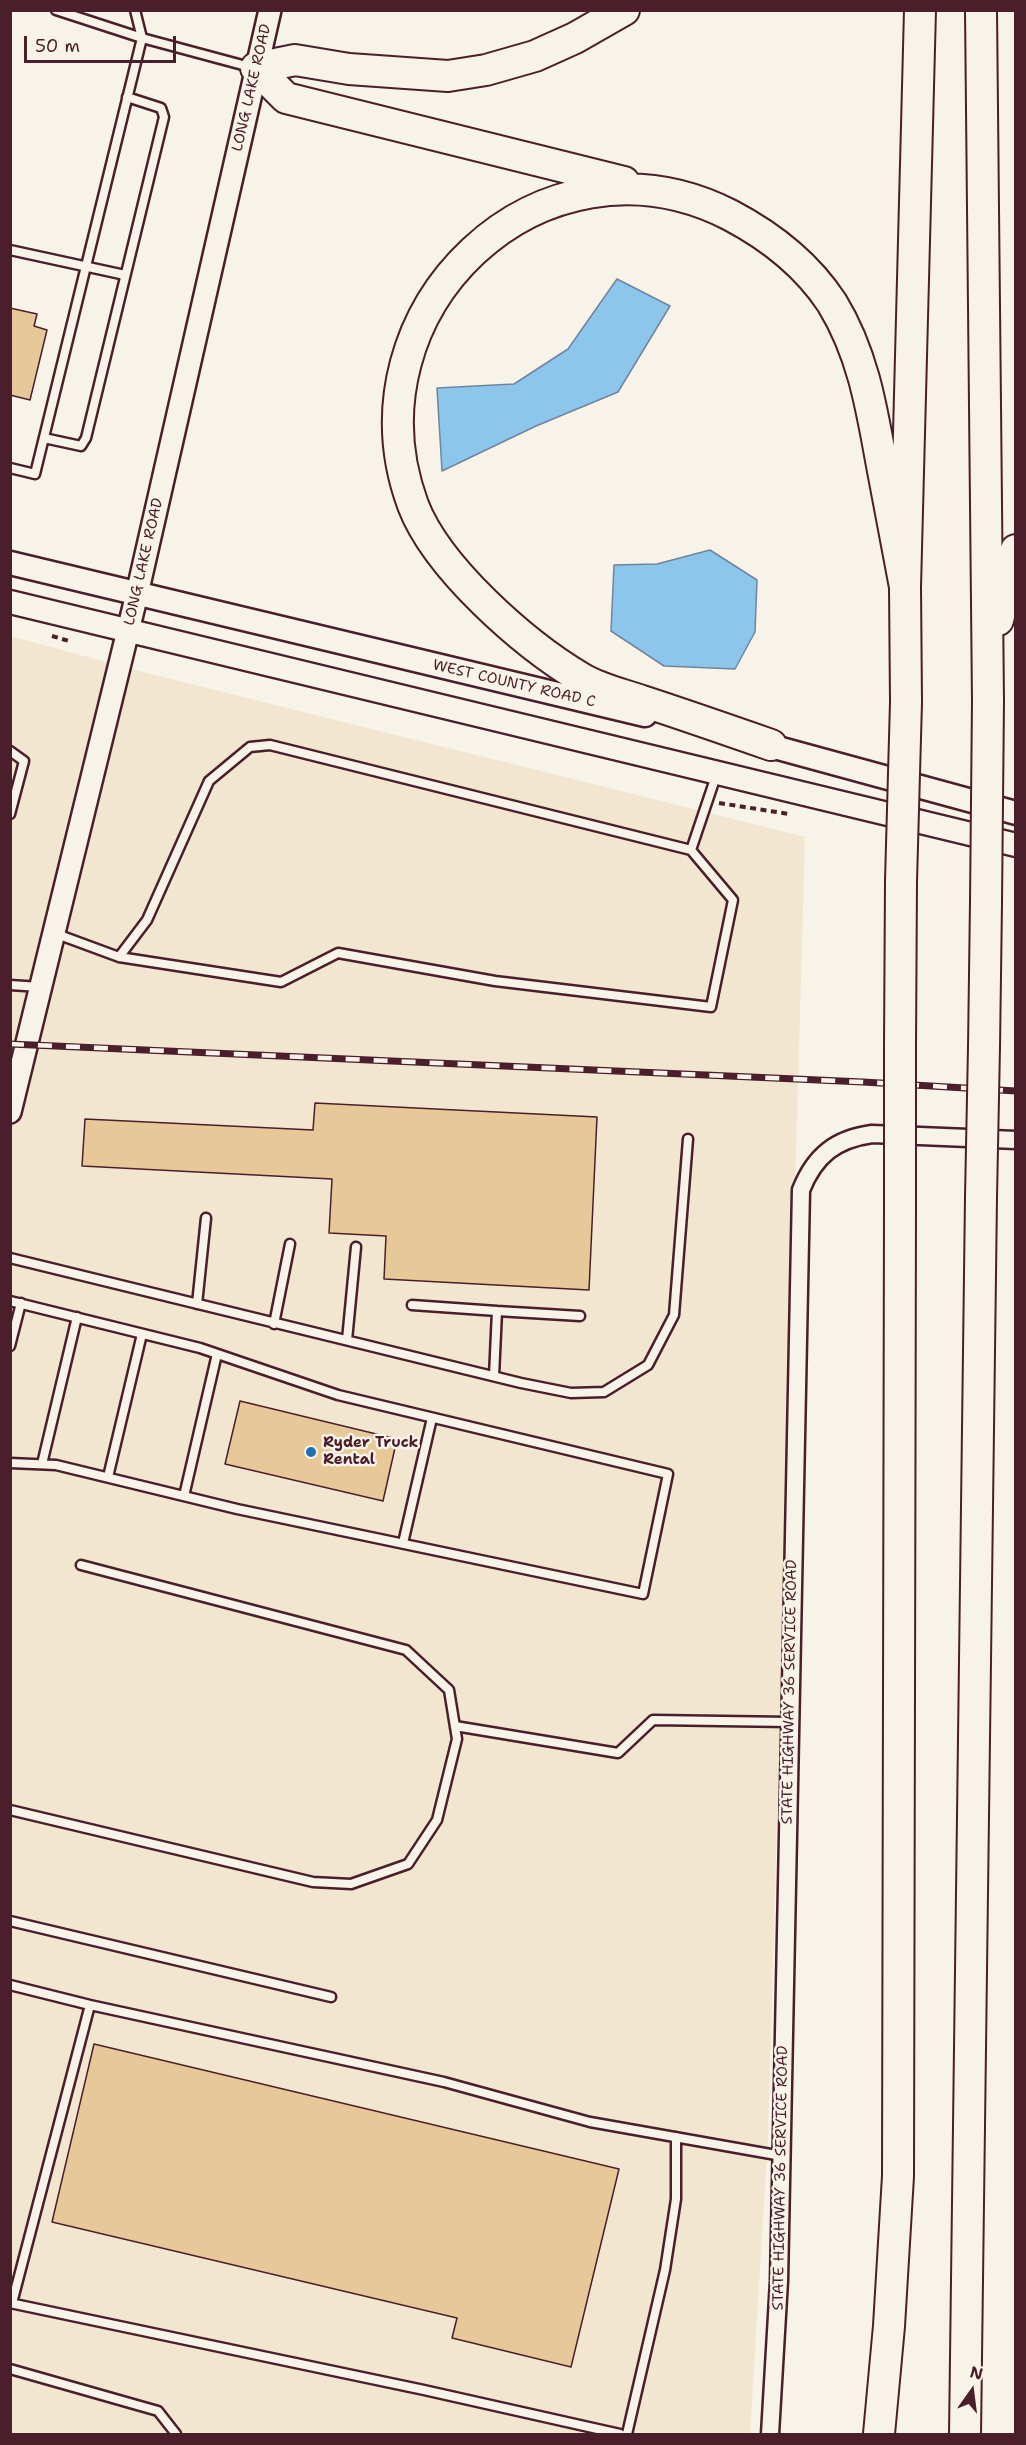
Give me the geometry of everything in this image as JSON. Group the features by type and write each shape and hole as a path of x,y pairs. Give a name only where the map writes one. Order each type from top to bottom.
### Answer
{"highway":[{"path":"256,68 295,60 349,69 448,76 486,70 535,56 575,38 624,10"},
{"path":"879,2434 889,2326 898,2176 901,881 906,702 905,587 920,10"},
{"path":"966,2432 988,687 981,10"},
{"path":"256,68 286,98 674,195 716,208 752,226 781,247 807,272 830,300 848,331 862,364 905,587"},
{"path":"674,195 634,190 591,193 560,200 530,211 502,227 477,246 451,271 430,301 414,333 404,364 398,405 398,439 403,474 414,507 428,536 468,585 503,619 544,653 585,681 771,746"},
{"path":"988,687 1016,550"}],"main road":[{"name":"WEST COUNTY ROAD C","path":"10,563 771,746 1016,813"},
{"path":"10,602 1016,845"}],"street":[{"name":"LONG LAKE ROAD","path":"10,1112 137,594 270,10"},
{"name":"STATE HIGHWAY 36 SERVICE ROAD","path":"770,2434 779,2281 801,1190 808,1172 828,1150 853,1137 872,1134 1016,1140"}],"lane":[{"path":"56,10 142,38 256,68"},
{"path":"10,468 35,474 142,38 135,10"},
{"path":"44,438 81,446 86,438 164,112 156,105 127,97"},
{"path":"10,250 125,275"},
{"path":"54,933 119,957 281,982 338,952 495,981 711,1007 733,900 691,850 270,745 250,747 209,781 147,920 119,957"},
{"path":"10,752 24,761 10,814"},
{"path":"691,850 717,772"},
{"path":"10,985 41,987"},
{"path":"10,1258 494,1376 571,1393 604,1392 648,1365 674,1315 688,1139"},
{"path":"197,1304 206,1218"},
{"path":"274,1324 291,1244"},
{"path":"347,1340 356,1247"},
{"path":"10,1300 217,1354 338,1395 668,1474 643,1594 42,1464 10,1463"},
{"path":"10,1346 21,1303"},
{"path":"412,1305 580,1316"},
{"path":"494,1376 497,1311"},
{"path":"42,1464 76,1317"},
{"path":"108,1478 142,1334"},
{"path":"184,1496 217,1354"},
{"path":"403,1543 432,1418"},
{"path":"10,1810 313,1882 351,1884 408,1864 437,1820 457,1739 449,1690 405,1650 81,1565"},
{"path":"455,1726 618,1753 653,1720 790,1722"},
{"path":"10,1921 331,1997"},
{"path":"10,1985 90,2005 444,2082 590,2122 782,2156"},
{"path":"90,2005 11,2303 620,2434"},
{"path":"627,2434 665,2270 676,2199 676,2137"},
{"path":"10,2369 158,2411 178,2434"}],"shaded area":[{"path":"10,636 143,672 805,837 768,2137 750,2434 11,2434"}],"water":[{"path":"617,279 670,306 618,392 536,426 442,471 437,388 514,384 568,349"},
{"path":"710,550 757,580 755,632 735,669 664,666 611,631 614,565 657,564"}],"building":[{"path":"10,308 37,314 34,326 47,330 30,400 10,395"},
{"path":"315,1103 597,1117 589,1290 384,1279 386,1236 329,1233 332,1179 82,1166 85,1119 313,1130"},
{"name":"Ryder Truck Rental","path":"240,1401 397,1439 383,1501 225,1464"},
{"path":"94,2044 619,2169 571,2367 452,2338 457,2318 52,2222"}],"railway":[{"path":"10,1044 863,1082 1016,1091"}],"place":[{"name":"Ryder Truck Rental","path":"311,1452"}]}
